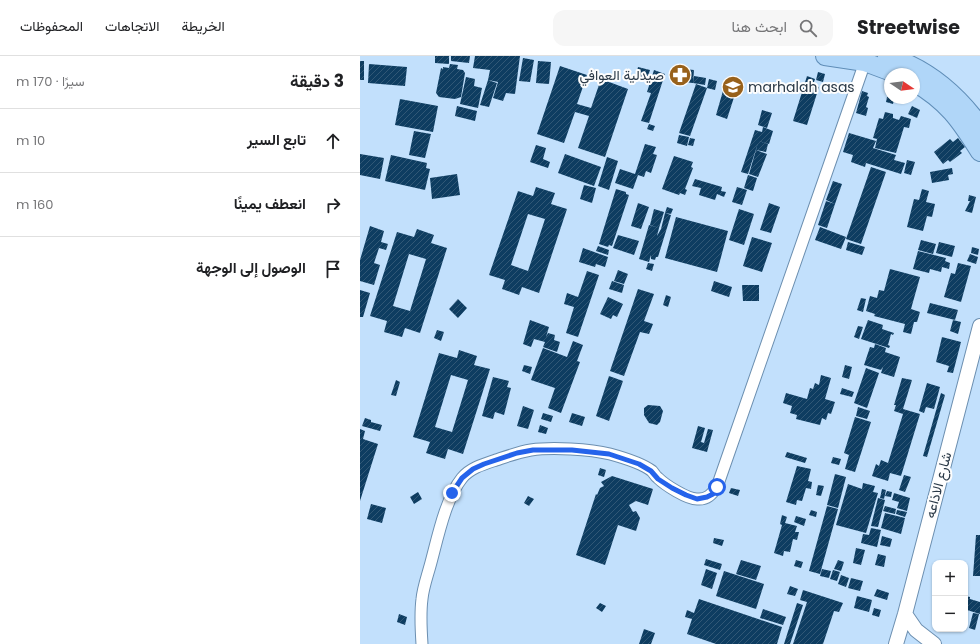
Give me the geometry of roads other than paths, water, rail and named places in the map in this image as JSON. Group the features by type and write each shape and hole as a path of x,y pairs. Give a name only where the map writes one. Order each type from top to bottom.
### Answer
{"main road":[{"path":"825,56 866,62 884,69"},
{"path":"887,56 905,62 933,77 948,88 980,126"},
{"path":"920,86 937,97 950,110 967,131 980,152"}],"street":[{"path":"422,644 420,623 422,597 440,529 452,493 462,478 473,469 517,453 533,450 572,450 609,454 639,464 651,471 658,479 672,488 697,499 713,494 717,487 866,62"},
{"name":"شارع الاذاعه","path":"896,644 980,326"},
{"path":"905,614 916,630 934,644"}],"place":[{"name":"صيدلية العوافي","path":"680,75"},
{"name":"marhalah asas","path":"733,87"}]}
